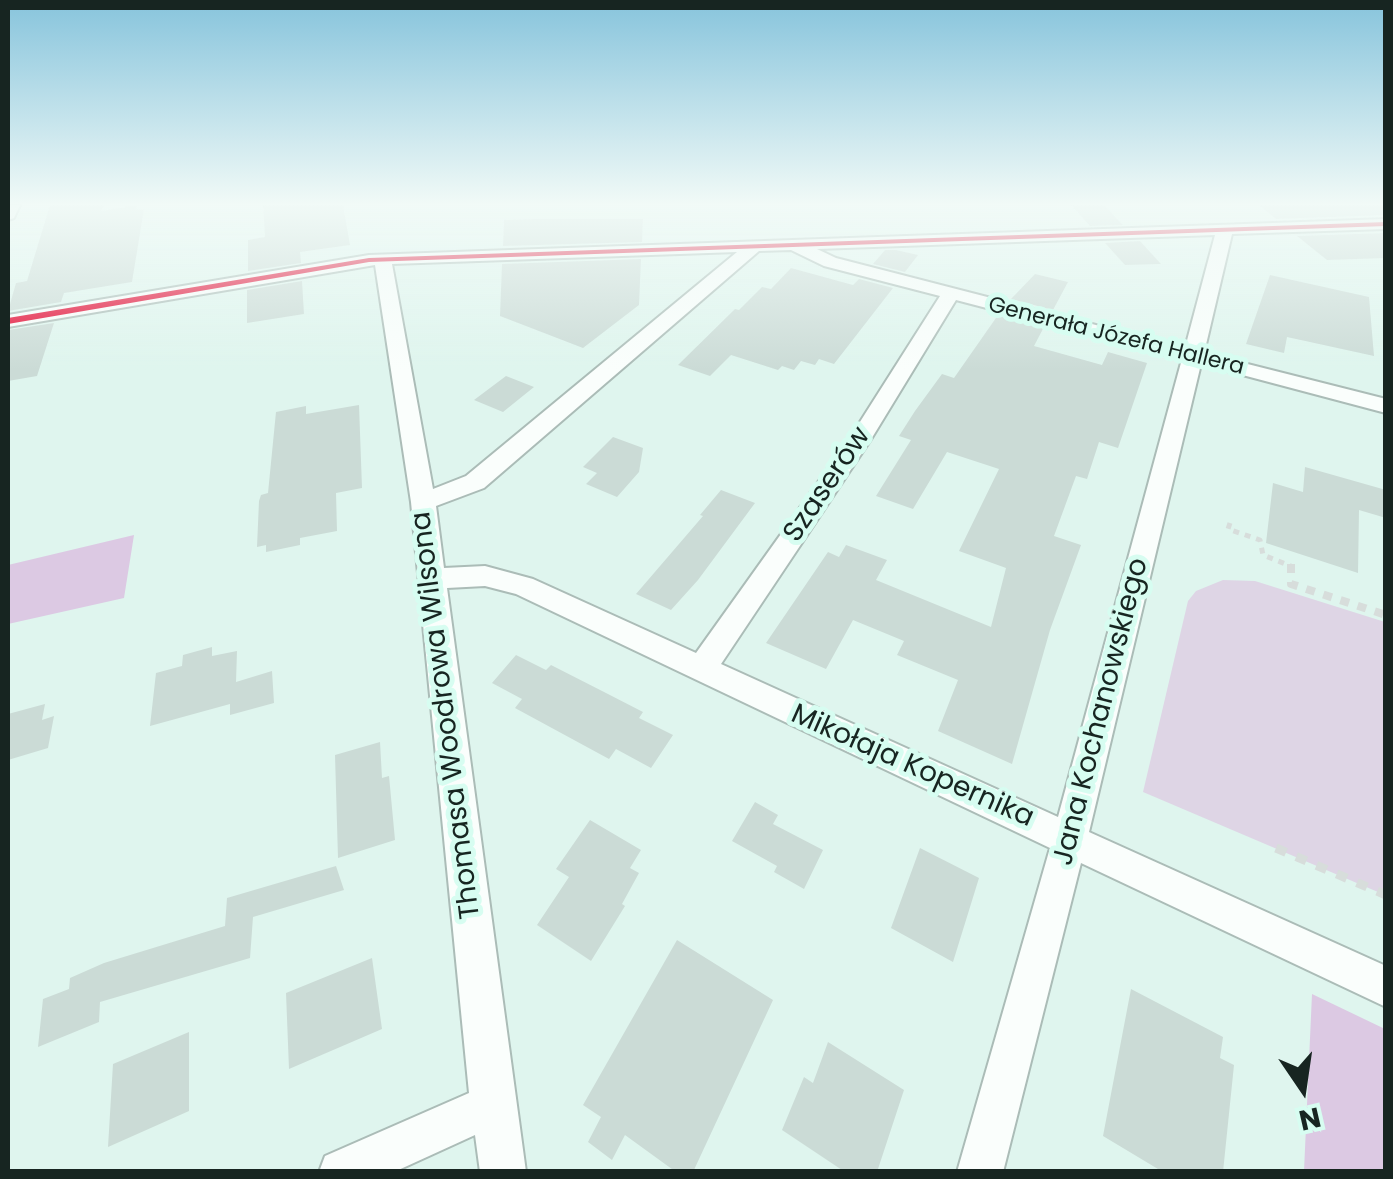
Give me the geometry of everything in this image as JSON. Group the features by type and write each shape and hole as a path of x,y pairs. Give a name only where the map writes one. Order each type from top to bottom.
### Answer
{"street":[{"path":"8,321 383,260"},
{"name":"Thomasa Woodrowa Wilsona","path":"383,260 423,502 503,1172"},
{"path":"423,502 474,482 738,260"},
{"name":"Generała Józefa Hallera","path":"826,260 1386,406"},
{"name":"Jana Kochanowskiego","path":"980,1172 1070,838 1216,260"},
{"name":"Szaserów","path":"700,672 859,441 951,294"},
{"name":"Mikołaja Kopernika","path":"431,579 464,574 523,586 700,672 1070,838 1386,987"},
{"path":"341,1172 492,1105"}],"path":[{"path":"1230,524 1228,529 1260,540 1263,555 1293,565 1291,584 1386,616"},
{"path":"1276,848 1386,895"}],"shaded area":[{"path":"134,535 124,598 8,624 8,565"},
{"path":"1223,580 1255,581 1385,622 1385,895 1143,792 1188,601 1196,591"},
{"path":"1312,994 1385,1029 1385,1171 1304,1171"}],"building":[{"path":"33,260 136,260 132,282 64,293 61,302 8,311 16,283 27,281"},
{"path":"248,260 301,260 301,263 248,271"},
{"path":"641,260 639,305 583,348 500,316 502,264"},
{"path":"876,260 914,260 905,272 873,264"},
{"path":"1120,260 1157,260 1161,264 1125,265"},
{"path":"791,268 853,285 859,279 893,288 834,364 819,359 815,365 801,361 794,370 782,366 778,370 731,355 710,376 678,365 735,309 739,310 762,287 771,289"},
{"path":"1035,274 1068,282 1053,310 1011,299"},
{"path":"1270,275 1369,297 1374,356 1287,337 1284,353 1246,344"},
{"path":"302,281 304,314 247,323 247,290"},
{"path":"998,315 1044,327 1034,346 1102,365 1108,352 1147,363 1118,448 1099,442 1087,479 1076,476 1054,536 1081,545 1050,630 1012,764 938,731 958,680 897,655 904,641 853,620 826,669 766,643 828,552 839,557 846,545 887,560 876,580 991,627 1006,568 959,551 999,469 947,452 913,509 876,496 911,440 899,436 915,411 942,374 954,378"},
{"path":"54,323 37,376 8,381 8,330"},
{"path":"506,376 534,387 503,412 474,400"},
{"path":"359,405 362,488 336,493 337,531 300,538 300,545 266,552 266,545 257,547 259,501 261,495 268,493 276,412 306,406 306,414"},
{"path":"613,437 643,448 639,472 617,497 586,484 597,473 583,467"},
{"path":"1305,467 1386,490 1386,518 1359,510 1358,573 1266,543 1273,483 1303,492"},
{"path":"721,490 755,503 698,580 671,610 636,594 703,516 700,515"},
{"path":"212,647 212,656 237,651 236,682 272,671 274,703 230,715 230,704 150,726 156,673 182,666 183,655"},
{"path":"516,655 546,670 551,665 606,693 643,712 639,718 673,735 651,768 616,749 609,759 515,708 522,699 492,683"},
{"path":"45,704 42,720 54,716 48,748 8,760 8,714"},
{"path":"380,742 382,778 389,776 395,840 338,858 335,755"},
{"path":"755,802 778,815 773,824 823,850 804,889 774,872 777,866 732,841"},
{"path":"590,820 641,850 630,868 639,873 622,904 625,906 591,961 537,925 569,877 556,869"},
{"path":"920,848 979,878 953,962 891,928"},
{"path":"336,866 344,890 253,917 250,958 100,1002 99,1022 38,1047 43,999 69,989 70,978 104,963 225,926 227,898"},
{"path":"677,940 773,1000 693,1172 676,1172 625,1135 612,1160 588,1142 601,1117 583,1105"},
{"path":"372,958 382,1029 289,1069 286,993"},
{"path":"1131,989 1223,1037 1220,1058 1234,1065 1223,1172 1163,1172 1103,1136"},
{"path":"189,1032 189,1111 108,1147 113,1064"},
{"path":"828,1042 904,1090 877,1172 845,1172 782,1130 804,1077 813,1083"}],"transit line":[{"path":"8,321 369,260"}]}
